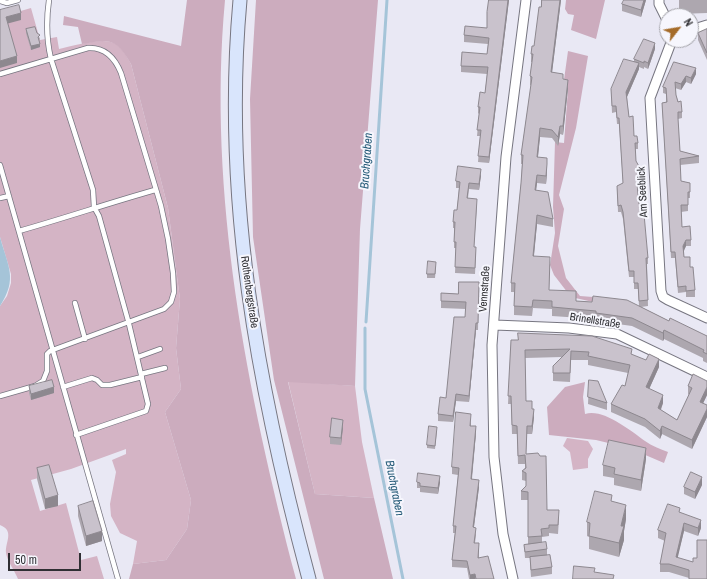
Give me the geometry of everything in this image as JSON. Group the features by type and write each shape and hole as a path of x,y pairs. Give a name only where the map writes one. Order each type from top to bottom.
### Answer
{"main road":[{"name":"Rothenbergstraße","path":"240,0 234,94 235,164 241,240 261,378 289,505 309,579"}],"street":[{"name":"Vennstraße","path":"513,579 503,534 494,457 492,366 506,157 526,0"},
{"name":"Am Seeblick","path":"669,48 650,98 661,291 663,297 668,300 707,318"},
{"name":"Brinellstraße","path":"495,325 570,328 617,334 707,377"}],"lane":[{"path":"0,1 7,3 18,0"},
{"path":"49,0 46,24 51,59 93,190 94,207 99,216 138,356 148,404 146,411 76,435"},
{"path":"0,74 93,48 108,53 113,58 121,73 161,206 168,239 174,292 171,302 164,309 129,324 53,350 47,354 47,371 43,381 35,386 0,396"},
{"path":"0,165 118,579"},
{"path":"19,231 84,212 94,207 155,190"},
{"path":"0,198 9,196"},
{"path":"75,303 84,339"},
{"path":"138,356 160,349"},
{"path":"63,387 92,378 97,380 102,385 110,385 165,368"}],"shaded area":[{"path":"187,0 225,0 221,73 222,146 227,219 235,292 247,365 262,437 296,579 129,579 133,564 166,560 187,529 191,500 165,412 181,389 176,348 180,299 168,208 131,64 121,49 111,42 99,41 82,44 78,27 63,25 64,16 181,46"},
{"path":"256,0 378,0 360,229 355,386 288,382 315,494 374,498 393,579 324,579 274,380 253,237 250,99"},
{"path":"566,0 605,0 596,39 571,30 574,15 568,14 565,9"},
{"path":"31,8 40,40 57,37 59,49 88,42 111,42 121,48 131,64 168,208 180,299 176,348 181,389 165,412 191,500 187,529 166,560 133,564 137,541 120,533 111,516 110,504 116,472 112,460 126,454 126,449 71,469 31,480 40,511 66,503 81,560 97,556 104,579 18,579 6,553 8,537 7,530 5,527 0,525 0,306 7,296 11,283 11,274 0,237 0,17"},
{"path":"568,51 588,56 576,128 559,195 564,209 558,246 566,278 580,296 593,297 593,302 571,297 554,275 550,265 555,233 553,207 555,142 564,143 568,89 563,87"},
{"path":"288,381 355,386 362,442 374,498 315,494"},
{"path":"585,382 583,397 585,414 600,414 608,417 625,426 650,444 668,452 664,463 629,448 596,440 549,435 547,407 565,387"},
{"path":"567,438 588,441 593,449 588,459 588,468 573,470 570,452 563,446"}],"water":[{"path":"0,237 10,272 10,280 9,288 0,306"}],"building":[{"path":"489,0 508,0 489,157 478,156 481,130 477,130 480,92 485,93 488,67 461,66 462,52 487,54 489,38 464,35 465,26 487,28"},
{"path":"542,0 560,0 551,72 563,74 563,79 568,80 563,126 560,126 558,137 552,130 540,128 537,157 547,158 547,164 546,176 537,175 535,190 548,192 553,219 537,215 533,256 550,257 549,290 576,291 576,301 592,302 593,296 627,300 669,321 670,318 707,336 707,354 703,352 704,350 664,330 663,333 632,318 596,313 596,311 552,307 552,301 533,300 532,307 514,306 515,283 511,283 521,183 523,155 521,155 532,77 530,76 533,54 531,54 532,46 534,46 539,7 541,7"},
{"path":"624,0 644,0 641,10 622,4"},
{"path":"19,5 21,13 6,17 17,56 0,61 0,10"},
{"path":"35,27 37,33 40,35 38,37 40,44 31,46 26,29"},
{"path":"707,29 707,53 699,35 699,33"},
{"path":"644,39 655,43 648,63 634,59"},
{"path":"624,59 639,63 626,92 629,117 633,116 634,136 637,136 638,143 635,143 636,161 640,168 641,183 637,183 639,204 643,203 648,258 646,258 648,300 639,301 638,283 634,283 634,271 629,271 623,212 621,205 618,206 617,186 623,183 619,118 617,118 616,106 612,106 611,89"},
{"path":"674,62 696,68 691,78 686,76 681,84 675,82 676,95 678,102 681,101 682,112 678,112 680,151 699,156 680,159 681,181 690,183 688,205 681,205 682,227 690,226 691,240 686,240 683,246 684,257 690,257 690,267 693,267 695,290 686,291 686,286 678,287 675,252 671,252 662,103 667,102 666,88 663,87"},
{"path":"458,166 481,169 479,184 469,183 467,198 477,199 474,247 476,247 475,268 455,267 456,242 454,242 455,222 453,222 454,210 457,210 460,182 456,181"},
{"path":"428,261 436,262 435,274 427,274"},
{"path":"459,282 479,282 478,323 476,323 469,396 456,394 453,416 438,414 440,397 446,398 454,317 465,317 466,302 441,301 441,293 458,294"},
{"path":"518,333 592,336 632,349 631,354 646,360 649,354 659,359 646,387 663,395 658,408 677,420 692,388 688,386 693,374 707,381 707,387 700,402 707,405 707,409 692,440 662,426 660,431 645,419 611,404 622,385 625,386 630,365 588,356 589,352 571,351 570,373 553,373 553,366 570,349 525,350 526,401 532,401 532,409 534,409 532,426 527,426 526,454 538,453 540,456 546,456 547,510 559,510 558,525 549,525 549,528 541,529 542,536 528,537 528,492 521,491 526,486 526,473 522,471 526,468 525,455 518,456 517,426 512,425 511,396 508,396 511,340 518,340"},
{"path":"52,380 54,387 31,394 29,386"},
{"path":"589,380 598,381 607,403 588,397"},
{"path":"456,412 471,414 470,426 476,426 471,479 479,480 473,527 476,528 474,543 479,543 478,558 488,556 494,579 476,579 475,574 470,575 467,561 452,560 456,526 453,526 459,468 452,467"},
{"path":"332,418 343,420 341,438 330,437"},
{"path":"429,426 437,427 435,446 427,445"},
{"path":"609,440 646,448 641,480 614,474 615,468 603,465"},
{"path":"49,465 58,495 45,499 37,468"},
{"path":"691,472 702,477 695,492 684,487"},
{"path":"418,473 440,476 438,488 420,486 420,483 417,482"},
{"path":"595,491 612,495 611,501 626,505 621,526 624,526 619,543 589,536 590,523 587,522"},
{"path":"93,501 102,531 86,536 78,506"},
{"path":"668,504 680,508 679,512 701,520 698,528 684,523 676,557 693,562 693,558 697,558 697,540 707,540 707,579 689,579 689,570 669,564 660,564 666,533 658,530"},
{"path":"546,542 547,549 525,552 524,545"},
{"path":"550,555 552,567 531,570 530,557"},
{"path":"574,566 595,568 594,572 614,575 613,579 573,579"}],"waterway":[{"name":"Bruchgraben","path":"366,322 387,0"},
{"name":"Bruchgraben","path":"365,328 365,389 403,579"}]}
